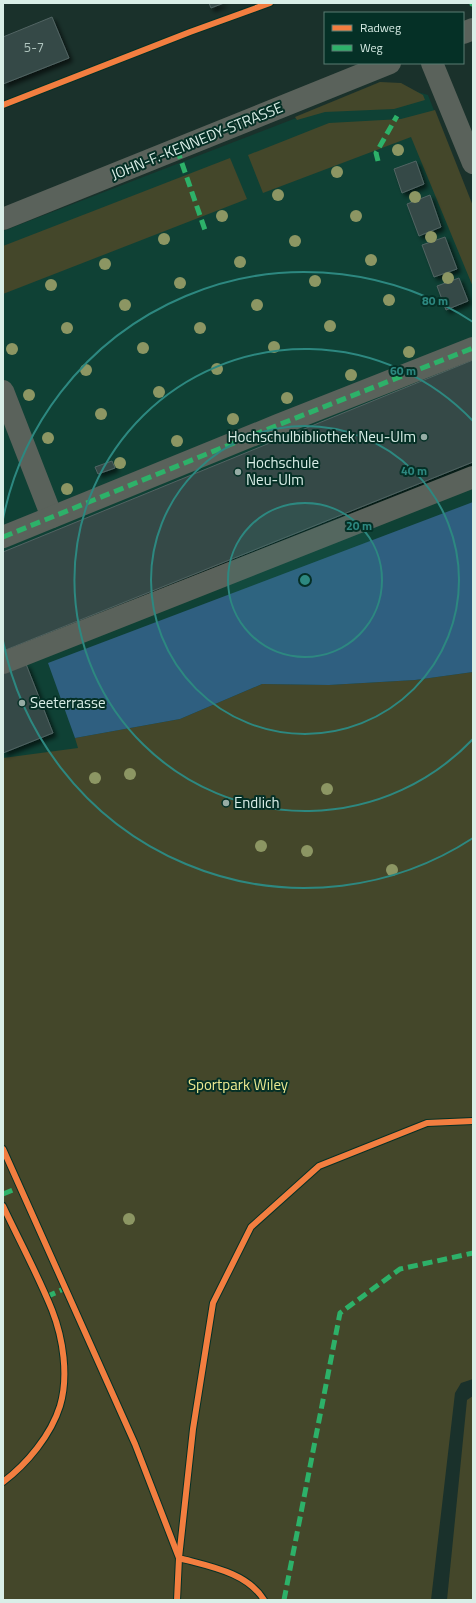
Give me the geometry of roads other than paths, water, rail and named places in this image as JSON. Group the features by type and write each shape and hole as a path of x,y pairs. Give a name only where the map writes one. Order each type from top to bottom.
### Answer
{"street":[{"name":"JOHN-F.-KENNEDY-STRASSE","path":"3,219 388,64"},
{"path":"432,64 473,163"},
{"path":"3,537 473,348"},
{"path":"3,391 52,517"},
{"path":"3,663 473,477"}],"water":[{"path":"473,502 473,672 415,680 329,685 262,684 180,719 75,738 48,663"}],"place":[{"name":"Hochschulbibliothek Neu-Ulm","path":"424,437"},
{"name":"Hochschule Neu-Ulm","path":"238,472"},
{"name":"Seeterrasse","path":"22,703"},
{"name":"Endlich","path":"226,803"}],"park label":[{"name":"Sportpark Wiley","path":"238,1085"}]}
